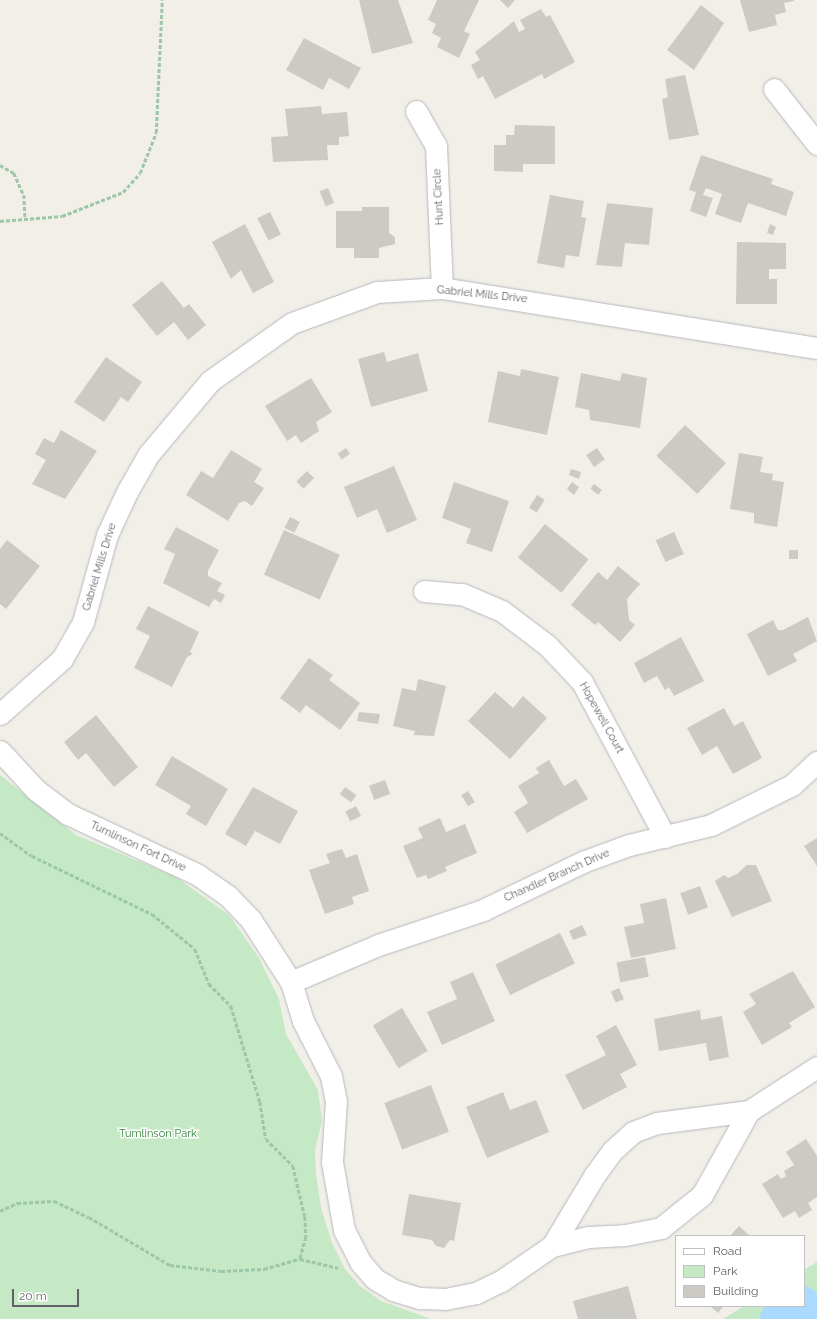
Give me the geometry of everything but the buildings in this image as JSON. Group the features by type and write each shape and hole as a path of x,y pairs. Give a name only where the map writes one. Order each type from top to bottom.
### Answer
{"street":[{"path":"774,89 817,144"},
{"name":"Hunt Circle","path":"416,111 436,146 442,288"},
{"name":"Gabriel Mills Drive","path":"0,714 62,659 83,622 107,535 127,492 148,455 210,381 292,323 334,306 377,292 442,288 817,348"},
{"name":"Hopewell Court","path":"424,590 462,594 502,612 547,645 582,682 665,837"},
{"name":"Tumlinson Fort Drive","path":"0,751 36,790 68,814 119,840 162,856 228,896 251,920 290,982 303,1021 331,1076 336,1102 332,1162 335,1194 344,1230 361,1263 375,1279 393,1290 420,1298 445,1299 476,1293 501,1281 552,1246 589,1237 625,1235 661,1228 683,1213 702,1195 749,1111"},
{"name":"Chandler Branch Drive","path":"290,982 378,945 483,910 585,860 712,825 758,804 792,785 817,762"},
{"name":"Tumlinson Fort Drive","path":"552,1246 594,1176 612,1151 633,1132 657,1123 749,1111 817,1067"}],"path":[{"path":"0,221 25,217 62,216 123,192 140,173 156,132 162,0"},
{"path":"0,165 14,173 24,195 25,217"},
{"path":"0,833 32,856 152,914 195,949 209,984 231,1006 260,1102 266,1139 293,1166 304,1217 306,1237 300,1258"},
{"path":"0,1211 17,1203 54,1201 88,1217 170,1265 221,1271 264,1269 300,1258 344,1270 361,1263"}],"green space":[{"name":"Tumlinson Park","path":"0,775 76,835 176,877 229,915 259,958 279,999 286,1034 318,1090 322,1121 315,1150 316,1174 321,1208 332,1243 345,1269 360,1286 381,1301 431,1319 0,1319"},
{"path":"817,1262 817,1319 723,1319 742,1307 805,1307 805,1269"}],"waterway":[{"path":"780,1319 799,1307"}]}
